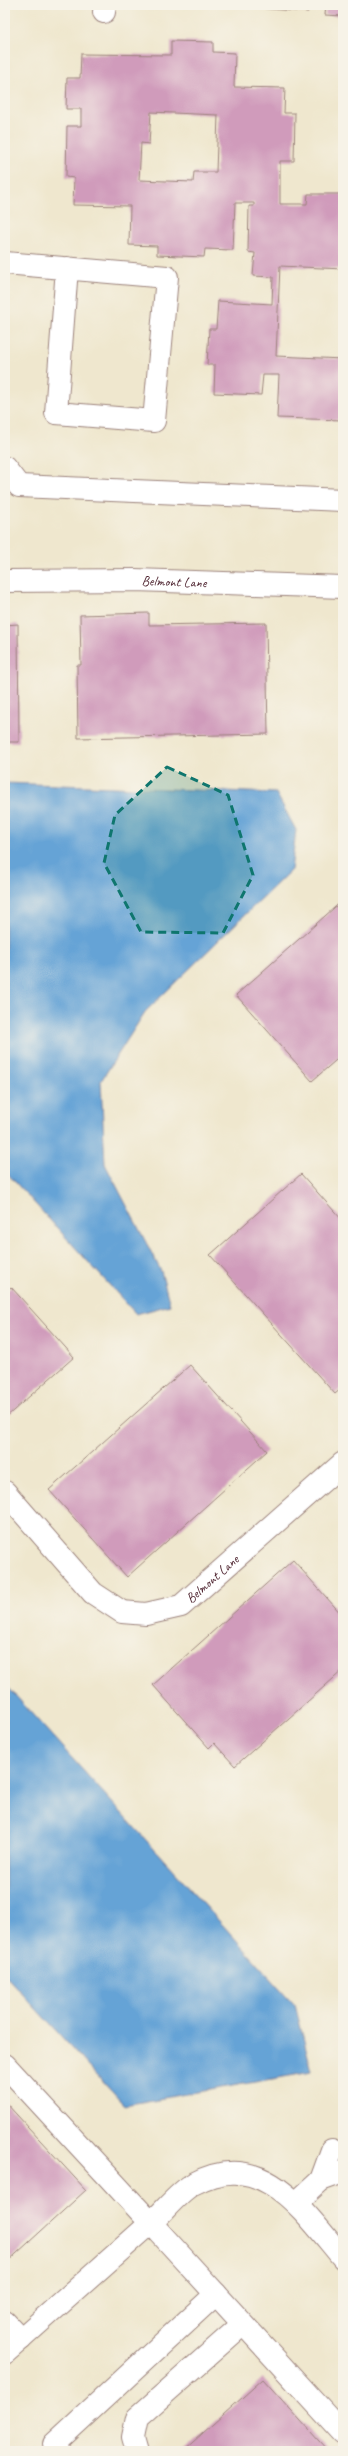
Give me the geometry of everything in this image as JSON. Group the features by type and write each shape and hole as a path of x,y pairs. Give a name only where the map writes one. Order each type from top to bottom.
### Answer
{"street":[{"path":"5,263 67,268 167,277 154,421 56,413 67,268"},
{"path":"5,468 19,486 343,500"},
{"name":"Belmont Lane","path":"5,581 135,580 343,587"},
{"name":"Belmont Lane","path":"5,1492 93,1593 122,1612 146,1614 181,1606 343,1463"},
{"path":"5,2064 343,2433"},
{"path":"321,2180 332,2150"},
{"path":"5,2354 193,2184 228,2171 260,2176 296,2203 343,2258"},
{"path":"296,2203 321,2180 343,2172"},
{"path":"60,2451 54,2444 216,2294"},
{"path":"5,2322 21,2339"},
{"path":"137,2451 133,2437 137,2418 243,2324"}],"highlighted area":[{"path":"167,767 228,795 253,875 223,933 141,932 104,863 115,815"}],"water":[{"path":"5,783 276,793 296,830 291,870 145,1012 101,1081 105,1164 161,1271 170,1305 136,1314 5,1171"},
{"path":"5,1684 295,2005 312,2072 124,2105 5,1975"}],"building":[{"path":"257,5 309,5 308,12 257,8"},
{"path":"326,5 343,5 343,16 325,15"},
{"path":"171,41 213,42 213,52 235,53 234,87 285,88 284,113 295,113 294,161 280,161 280,204 307,204 308,194 343,194 343,269 280,266 276,356 343,359 343,420 277,418 279,375 263,375 261,395 214,393 215,365 207,365 209,329 216,329 218,301 272,304 273,277 253,276 255,253 248,252 249,206 254,206 254,203 235,203 233,250 205,249 204,257 157,255 157,246 129,245 130,206 73,205 74,178 66,177 67,126 81,126 81,109 66,109 67,78 80,78 81,54 171,55","holes":["151,112 218,115 216,172 194,172 193,182 139,180 141,143 149,144"]},
{"path":"149,613 149,625 266,623 268,734 78,738 77,665 81,665 80,615"},
{"path":"18,624 19,742 5,742 5,625"},
{"path":"343,900 343,1054 312,1081 236,995"},
{"path":"301,1174 343,1221 343,1387 335,1394 210,1255"},
{"path":"11,1287 74,1357 5,1418 5,1292"},
{"path":"190,1365 267,1451 127,1577 49,1490"},
{"path":"293,1560 343,1616 343,1670 235,1766 214,1743 209,1748 153,1685"},
{"path":"5,2102 86,2190 5,2264"},
{"path":"263,2379 328,2451 183,2451"}]}
